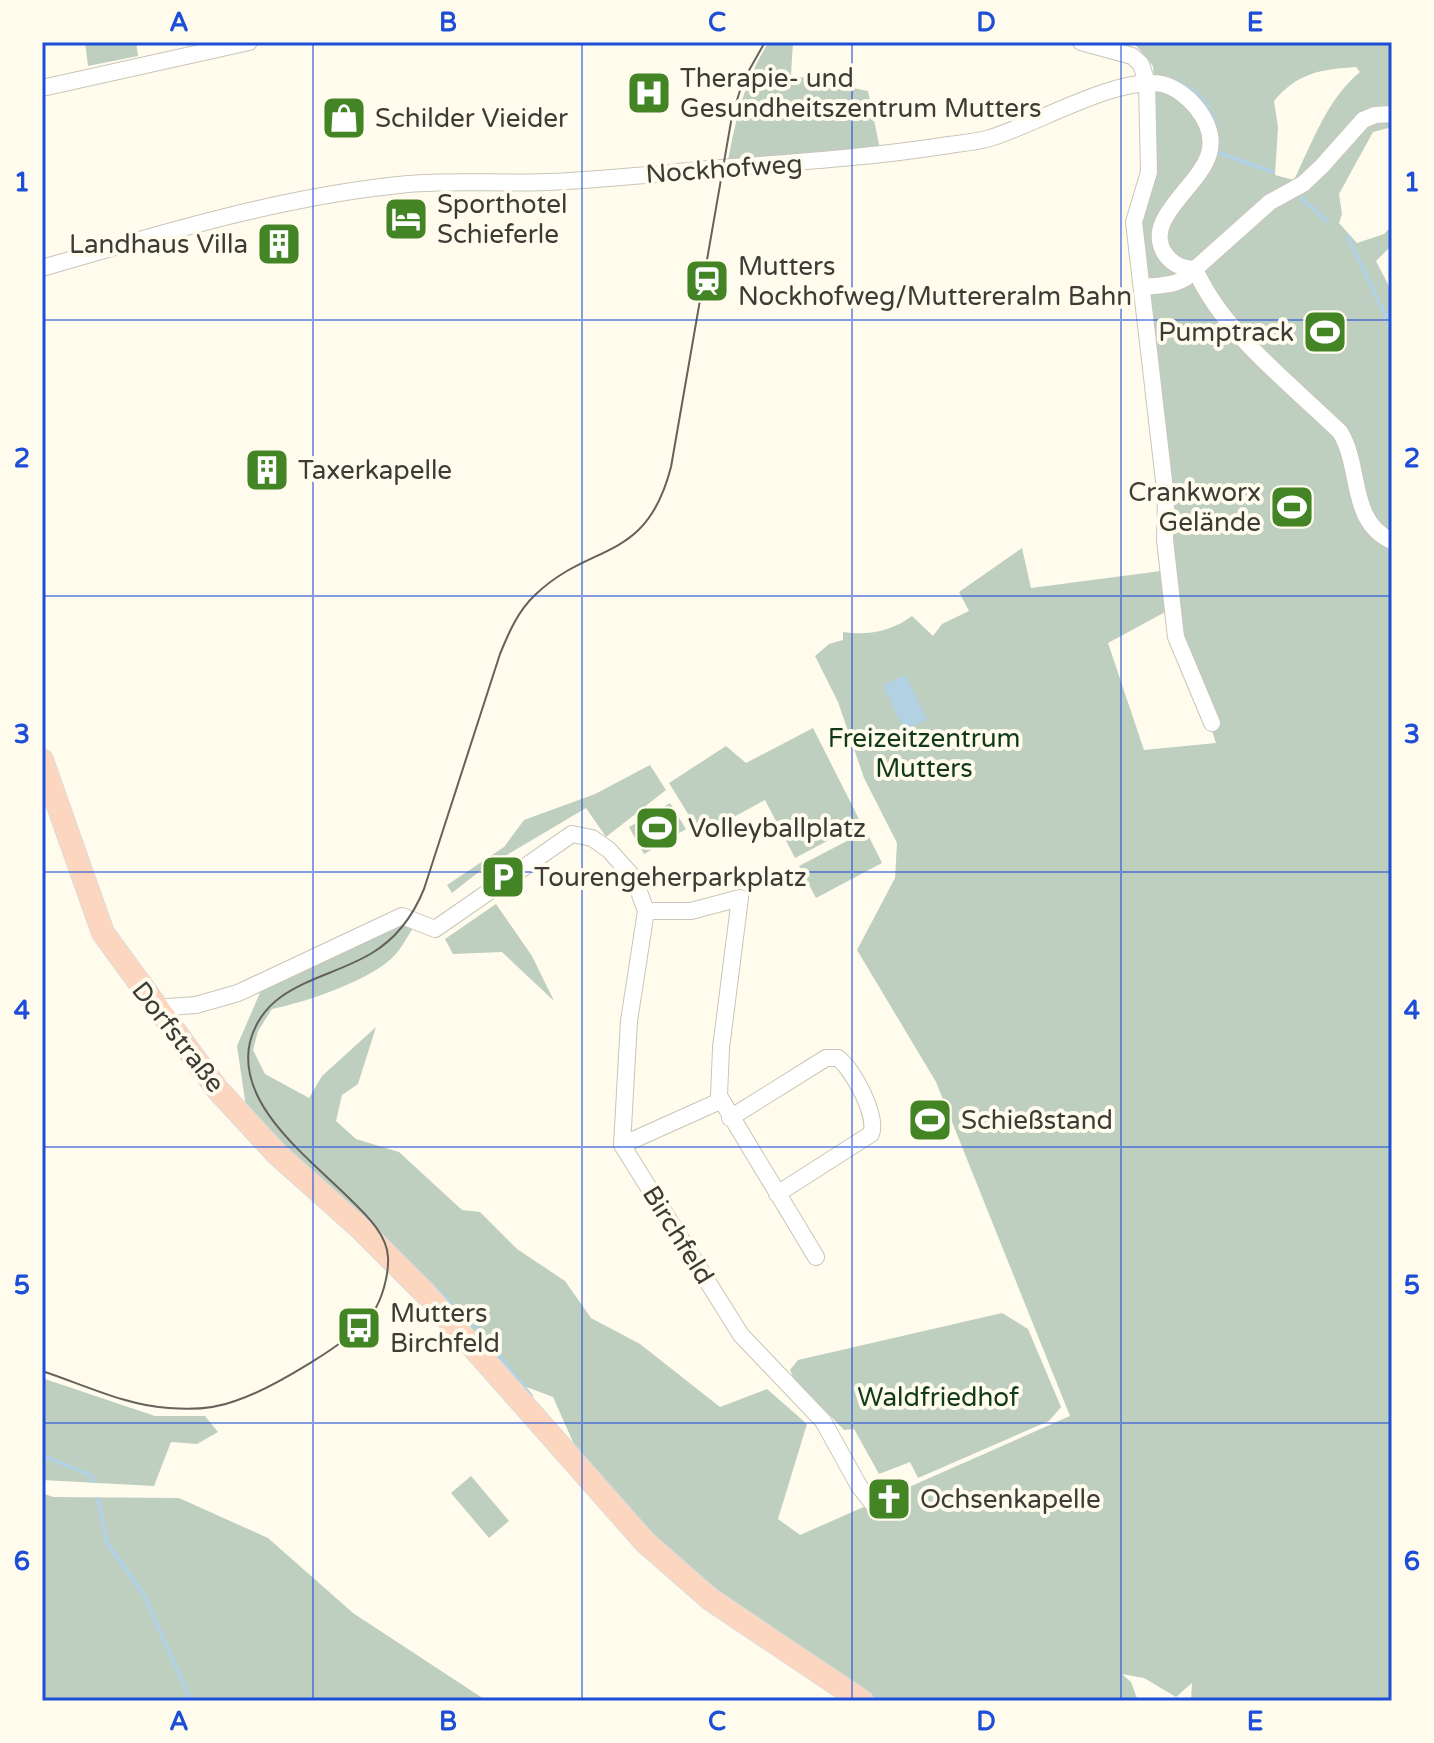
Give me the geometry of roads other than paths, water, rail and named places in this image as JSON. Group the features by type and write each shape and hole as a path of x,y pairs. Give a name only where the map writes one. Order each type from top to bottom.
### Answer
{"main road":[{"name":"Dorfstraße","path":"42,760 95,916 122,964 248,1125 394,1262 627,1524 664,1561 710,1599 862,1701"}],"street":[{"path":"42,88 249,42"},
{"path":"1081,42 1132,56 1141,64 1147,83 1149,172 1134,222 1166,498 1165,540 1176,637 1212,723"},
{"path":"1147,83 1163,84 1187,98 1198,110 1208,132 1209,148 1203,168 1167,214 1160,231 1160,244 1169,260 1180,267 1195,269"},
{"name":"Nockhofweg","path":"42,268 288,200 410,184 547,182 820,162 989,138 1100,95 1147,83"},
{"path":"1143,287 1177,283 1189,277 1270,202 1311,176 1363,120 1375,115 1392,114"},
{"path":"1195,269 1204,288 1233,326 1340,432 1366,518 1379,535 1392,541"},
{"path":"154,1008 196,1005 238,993 402,916 435,929 572,834 592,838 609,850 634,878 646,911 629,1021 622,1145 720,1101"},
{"path":"646,911 691,911 740,898 720,1060 720,1101 816,1257"},
{"path":"730,1118 826,1058 838,1058 849,1070 871,1117 871,1134 777,1194"},
{"name":"Birchfeld","path":"622,1145 741,1335 823,1421 859,1486 877,1509"}],"water":[{"path":"906,675 927,720 904,730 883,685"}],"waterway":[{"path":"1174,80 1195,92 1209,108 1216,128 1217,152 1272,172"},
{"path":"1301,198 1327,221"},
{"path":"1348,237 1392,329"},
{"path":"433,1286 477,1329 531,1396"},
{"path":"42,1455 90,1475 93,1481"},
{"path":"98,1499 107,1543 143,1593 191,1701"},
{"path":"868,1693 879,1701"}],"tram line":[{"path":"42,1371 121,1399 153,1406 186,1409 219,1406 250,1395 309,1364 347,1338 376,1308 387,1272 388,1257 384,1241 364,1213 299,1150 265,1110 248,1066 250,1042 258,1022 269,1007 284,995 372,953 403,926 424,889 500,654 519,615 529,601 556,578 632,536 647,520 660,498 671,467 732,116 743,81 765,42"}],"place":[{"name":"Therapie- und Gesundheitszentrum Mutters","path":"649,93"},
{"name":"Schilder Vieider","path":"344,118"},
{"name":"Sporthotel Schieferle","path":"406,219"},
{"name":"Landhaus Villa","path":"279,244"},
{"name":"Mutters Nockhofweg/Muttereralm Bahn","path":"707,281"},
{"name":"Pumptrack","path":"1325,332"},
{"name":"Taxerkapelle","path":"267,470"},
{"name":"Crankworx Gelände","path":"1292,507"},
{"name":"Volleyballplatz","path":"657,828"},
{"name":"Tourengeherparkplatz","path":"503,877"},
{"name":"Schießstand","path":"930,1120"},
{"name":"Mutters Birchfeld","path":"359,1328"},
{"name":"Ochsenkapelle","path":"889,1499"}],"park label":[{"name":"Freizeitzentrum Mutters","path":"924,753"},
{"name":"Waldfriedhof","path":"938,1397"}]}
